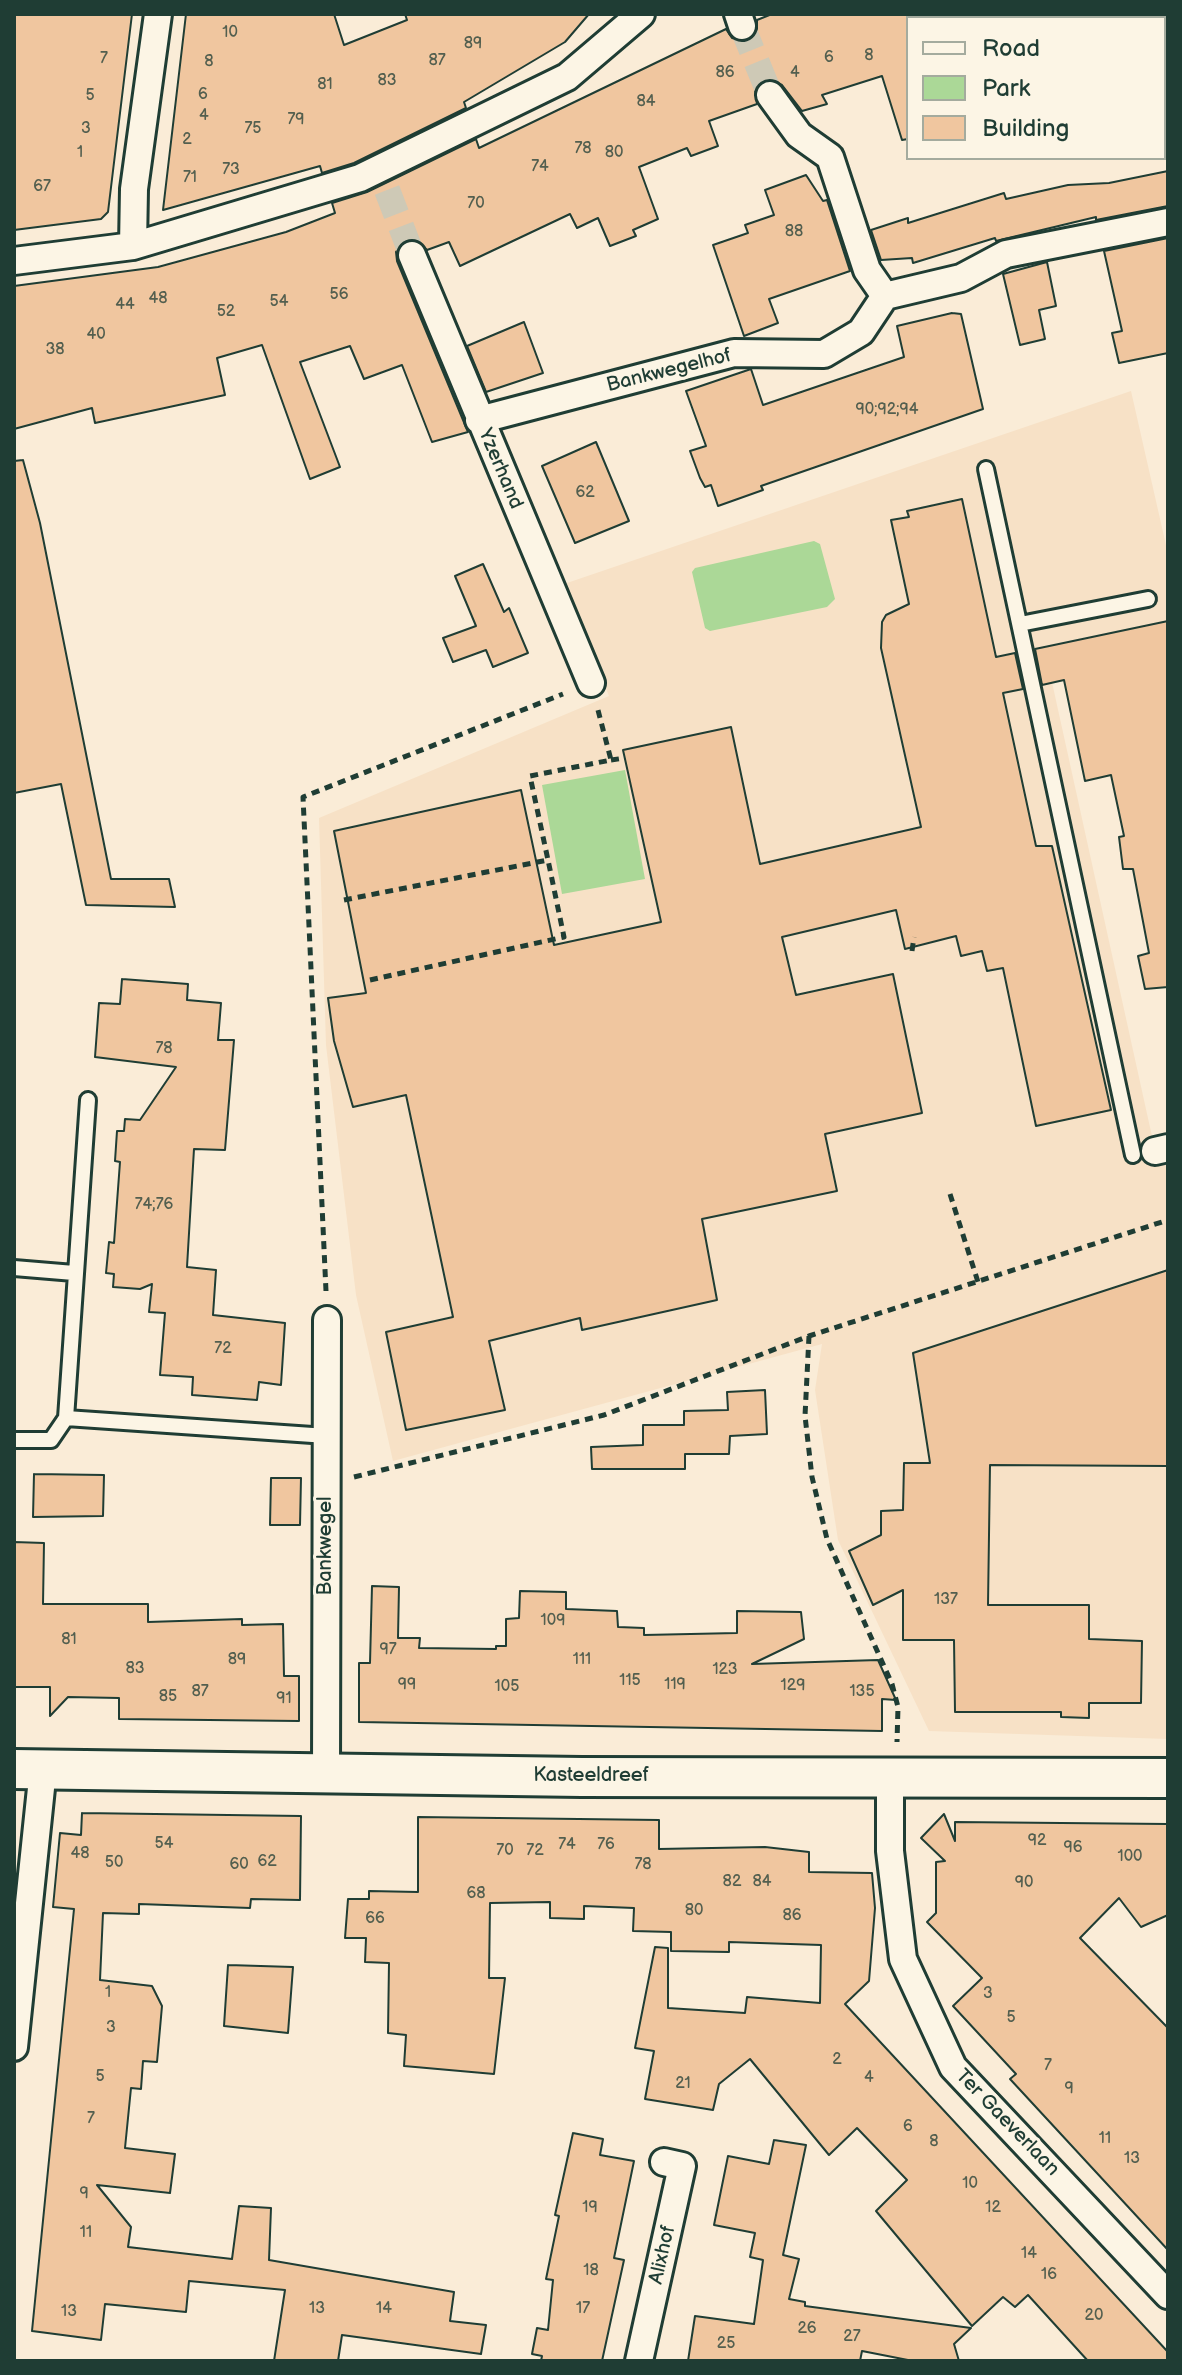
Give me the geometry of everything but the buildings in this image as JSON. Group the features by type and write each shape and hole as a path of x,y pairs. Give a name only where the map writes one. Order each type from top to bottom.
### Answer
{"street":[{"path":"133,246 134,189 158,14"},
{"path":"14,261 133,246 384,180 567,77 641,14"},
{"path":"770,95 799,135 830,157 867,270 885,296 961,278 1006,254 1168,222"},
{"name":"Yzerhand","path":"412,255 591,683"},
{"name":"Bankwegelhof","path":"479,420 734,353 824,354 861,332 885,296"},
{"name":"Bankwegel","path":"326,1772 327,1320"},
{"path":"14,2047 28,1769"},
{"name":"Kasteeldreef","path":"28,1769 1168,1778"},
{"name":"Ter Gaeverlaan","path":"890,1777 890,1851 903,1959 945,2053 991,2110 1011,2126 1168,2295"},
{"name":"Alixhof","path":"639,2361 682,2166 664,2162"}],"lane":[{"path":"986,469 1020,624 1152,1151"},
{"path":"1020,624 1148,599"},
{"path":"14,1440 51,1440 66,1418 88,1100"},
{"path":"14,1268 74,1273"},
{"path":"66,1418 327,1436"}],"path":[{"path":"327,1320 325,1214 303,797 591,683 611,760"},
{"path":"370,980 564,937 530,776 625,758"},
{"path":"344,900 548,860"},
{"path":"912,951 914,937"},
{"path":"950,1194 978,1282"},
{"path":"326,1484 604,1415 809,1336 1168,1220"},
{"path":"809,1336 805,1416 812,1477 827,1539 895,1695 897,1741 890,1777"}],"shaded area":[{"path":"1131,391 1168,554 1168,621 1044,646 1155,1150 1168,1157 1168,1739 929,1731 838,1540 815,1390 822,1344 393,1461 356,1295 326,1045 319,818 609,696 564,584"}],"green space":[{"path":"814,541 820,544 835,599 827,607 710,631 705,628 692,572 695,568"},
{"path":"625,770 645,879 562,894 542,785"}],"tunnel":[{"path":"742,26 770,95"},
{"path":"387,190 412,255"}]}
